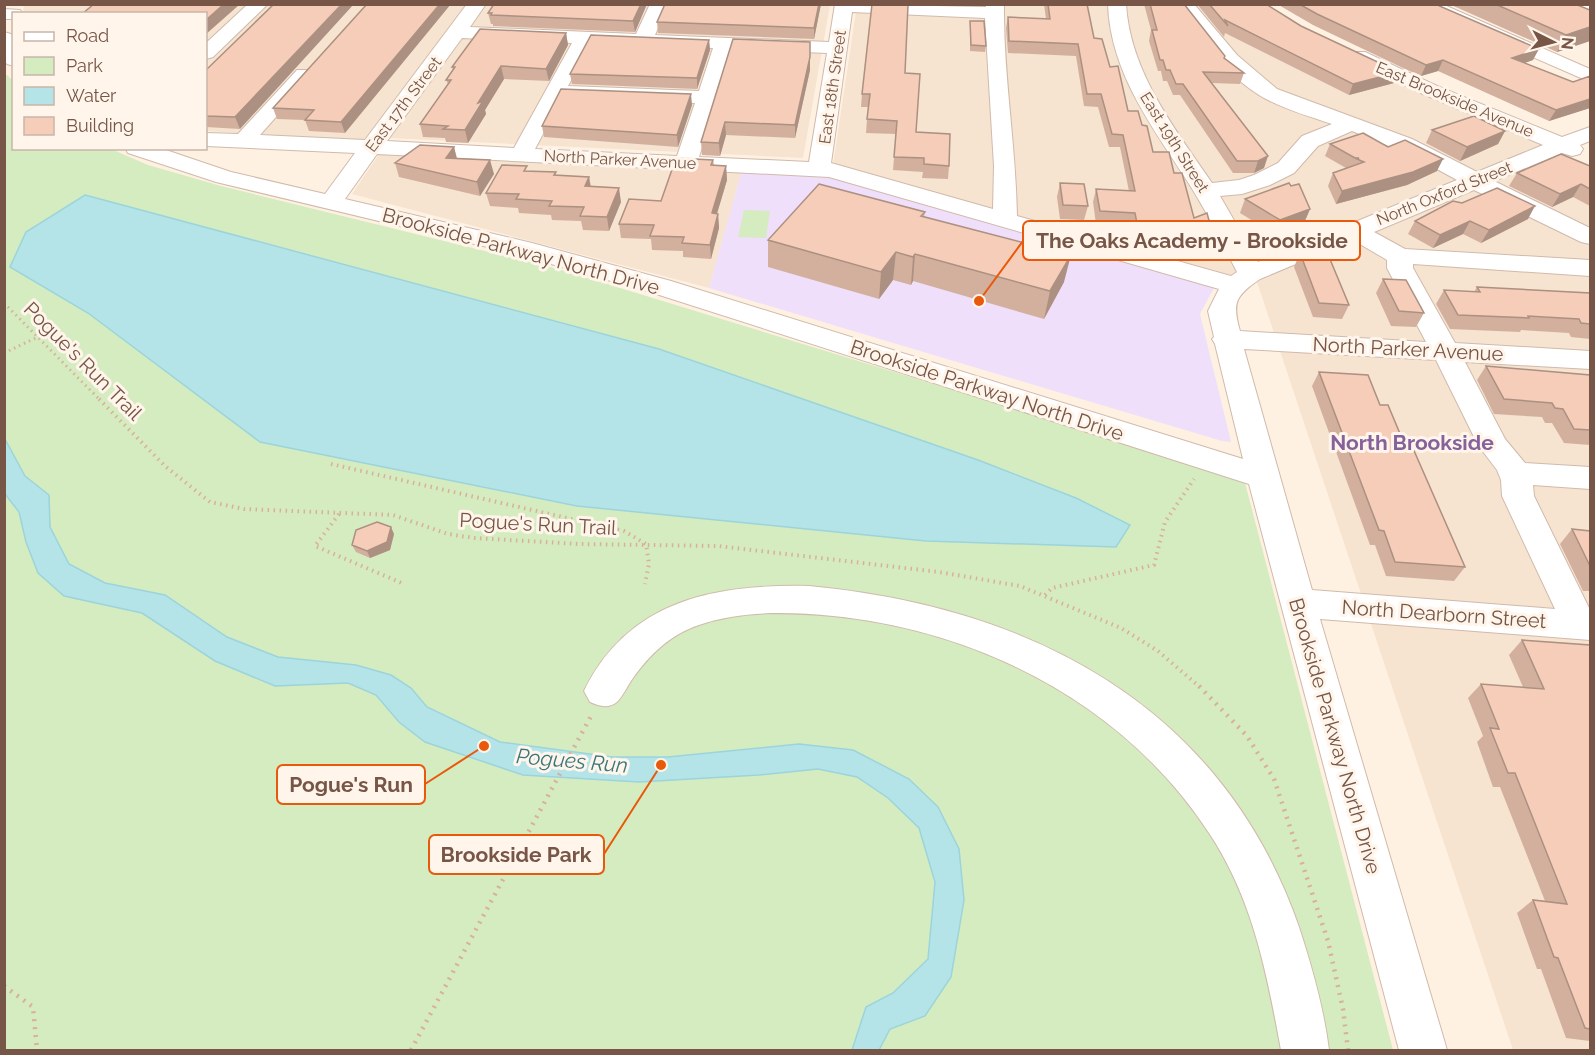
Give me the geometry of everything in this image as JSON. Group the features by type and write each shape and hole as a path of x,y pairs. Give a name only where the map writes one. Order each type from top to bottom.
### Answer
{"street":[{"path":"207,51 259,4"},
{"name":"East 17th Street","path":"330,203 477,4"},
{"path":"643,40 659,4"},
{"name":"East 19th Street","path":"1117,4 1116,22 1128,62 1160,120 1205,191 1243,279"},
{"path":"1184,4 1220,48 1262,88 1280,98 1351,124 1459,170 1475,181 1590,237"},
{"path":"1426,4 1590,76"},
{"path":"1580,4 1590,9"},
{"path":"844,5 995,9 1005,166 1005,220"},
{"name":"East 18th Street","path":"819,169 844,5"},
{"path":"217,23 237,24"},
{"path":"457,32 837,48"},
{"path":"4,38 12,56"},
{"path":"521,154 584,38"},
{"path":"686,163 724,43"},
{"name":"East Brookside Avenue","path":"1344,50 1449,99 1590,158"},
{"path":"244,140 314,64"},
{"path":"556,92 706,98"},
{"path":"1205,191 1242,187 1262,180 1286,168 1310,141 1351,124"},
{"name":"North Oxford Street","path":"1243,279 1353,230 1590,133"},
{"name":"North Parker Avenue","path":"207,139 830,170 1005,220 1243,279"},
{"name":"Brookside Parkway North Drive","path":"142,150 224,177 523,248 653,284 1263,477 1423,1050"},
{"path":"1353,230 1400,257 1418,256 1590,268"},
{"path":"1400,257 1400,268 1446,351 1493,445 1511,465 1518,496 1585,625"},
{"path":"1243,279 1224,299 1221,311 1226,339 1263,477"},
{"name":"North Parker Avenue","path":"1226,339 1590,360"},
{"path":"1514,473 1590,477"},
{"path":"598,701 634,649 656,629 677,619 734,603 768,600 838,602 907,612 990,637 1031,655 1105,700 1136,723 1169,753 1201,788 1225,820 1269,903 1286,954 1305,1050"},
{"name":"North Dearborn Street","path":"1298,603 1585,625"}],"path":[{"name":"Pogue's Run Trail","path":"4,303 40,336 165,465 186,485 210,502 244,509 393,515 448,534 474,538 579,544 718,546 939,572"},
{"path":"4,353 40,336"},
{"path":"1045,595 1052,588 1154,565 1164,522 1208,460"},
{"path":"332,464 624,531 646,544 649,564 645,584"},
{"path":"339,514 315,546 404,585"},
{"path":"411,1050 598,701"},
{"path":"4,986 33,1007 37,1050"}],"shaded area":[{"path":"24,4 471,5 369,142 207,131 207,12 23,12"},
{"path":"1250,4 1542,144 1559,158 1590,172 1590,1050 1513,1050 1257,282 833,165 857,5"},
{"path":"486,5 830,5 803,158 390,138"},
{"path":"380,153 742,170 709,288 352,194"},
{"path":"742,170 834,175 1214,288 1200,314 1231,442 709,288"}],"green space":[{"path":"4,72 12,80 12,150 113,150 148,165 221,186 558,269 1244,479 1393,1050 5,1050"},
{"path":"744,210 770,211 766,238 738,237"}],"water":[{"path":"85,195 659,349 978,460 1076,498 1130,525 1116,547 926,541 577,506 260,442 88,313 10,267 26,232"},
{"name":"Pogues Run","path":"5,439 25,476 49,495 50,527 69,564 105,583 165,595 227,637 278,657 356,665 391,675 411,688 427,707 500,742 612,757 668,757 799,744 853,750 909,779 938,807 959,849 964,900 951,977 925,1016 890,1029 879,1050 852,1050 866,1007 893,993 928,959 935,882 919,828 888,798 857,777 818,769 639,782 523,775 425,742 399,722 376,695 348,683 275,686 215,661 142,613 64,596 38,573 26,542 19,512 5,494"}],"building":[{"path":"94,4 224,4 207,19 207,12 84,12"},
{"path":"274,4 342,4 235,117 207,116 207,69"},
{"path":"367,4 440,4 341,122 305,120 314,110 273,108"},
{"path":"494,4 641,4 633,21 491,15 492,13 488,13"},
{"path":"665,4 819,4 814,28 657,22"},
{"path":"872,4 908,5 905,73 920,74 916,132 950,134 949,166 924,164 924,158 894,157 897,121 867,119 870,94 862,94"},
{"path":"1048,4 1087,4 1094,38 1102,39 1110,67 1118,66 1128,111 1138,111 1142,125 1147,126 1153,152 1169,152 1174,173 1182,173 1194,218 1207,213 1215,243 1183,241 1180,231 1138,229 1135,213 1100,211 1096,189 1135,191 1123,135 1112,134 1101,94 1087,94 1078,44 1009,41 1008,17 1050,19"},
{"path":"1150,4 1184,4 1225,56 1224,58 1244,73 1203,72 1268,156 1258,161 1237,161 1183,84 1176,84 1170,70 1166,70 1163,60 1160,60 1152,30 1157,30"},
{"path":"1209,4 1266,4 1301,26 1399,72 1353,84 1225,20 1228,26"},
{"path":"1299,4 1435,4 1539,49 1512,58 1573,82 1590,76 1590,99 1556,110 1443,60 1426,65"},
{"path":"1495,4 1575,4 1590,10 1590,27 1566,35"},
{"path":"970,21 984,21 986,46 971,45"},
{"path":"480,29 566,33 546,69 501,66 478,103 483,101 465,130 443,129 448,126 420,124 451,80 446,80 455,67 452,67"},
{"path":"591,35 709,40 697,78 570,74"},
{"path":"733,39 810,42 810,57 795,125 725,122 719,143 701,142"},
{"path":"561,89 691,94 677,135 542,126"},
{"path":"1474,116 1505,131 1467,147 1432,130"},
{"path":"1363,133 1388,147 1405,140 1443,159 1413,172 1342,191 1333,173 1364,162 1330,144"},
{"path":"420,145 454,147 446,158 490,160 477,182 395,163"},
{"path":"1561,154 1590,166 1590,189 1581,184 1560,194 1517,173"},
{"path":"676,158 713,160 711,165 726,166 712,213 718,214 710,245 682,243 684,237 650,236 654,225 619,224 629,199 661,201"},
{"path":"502,165 527,166 524,171 556,172 554,175 589,177 585,186 619,188 607,217 580,216 584,207 549,206 552,201 516,199 519,194 486,193"},
{"path":"1060,183 1084,184 1088,206 1063,205"},
{"path":"1289,183 1291,186 1299,184 1310,209 1280,220 1245,199"},
{"path":"819,184 925,212 921,216 1071,255 1050,291 915,254 913,257 896,252 881,272 768,240"},
{"path":"1497,188 1535,206 1489,230 1470,221 1440,235 1415,221 1453,201 1462,203"},
{"path":"1327,252 1349,305 1319,303 1300,253"},
{"path":"1383,279 1406,280 1424,313 1399,311"},
{"path":"1477,287 1590,293 1590,324 1581,323 1579,319 1458,315 1444,290 1480,292"},
{"path":"1486,366 1590,375 1590,430 1574,429 1563,409 1555,408 1552,403 1504,399"},
{"path":"1319,372 1368,375 1380,405 1388,405 1401,436 1408,437 1465,567 1395,562 1384,531 1379,530"},
{"path":"377,522 391,527 387,542 367,551 352,545 356,530"},
{"path":"1572,529 1590,531 1590,566"},
{"path":"1522,640 1590,645 1590,1029 1585,1028 1558,958 1554,957 1533,900 1567,904 1515,773 1508,773 1490,728 1499,729 1481,684 1544,689"}],"place":[{"name":"The Oaks Academy - Brookside","path":"979,301"},
{"name":"Pogue's Run","path":"484,746"},
{"name":"Brookside Park","path":"661,765"}],"district":[{"name":"North Brookside","path":"1412,443"}]}
